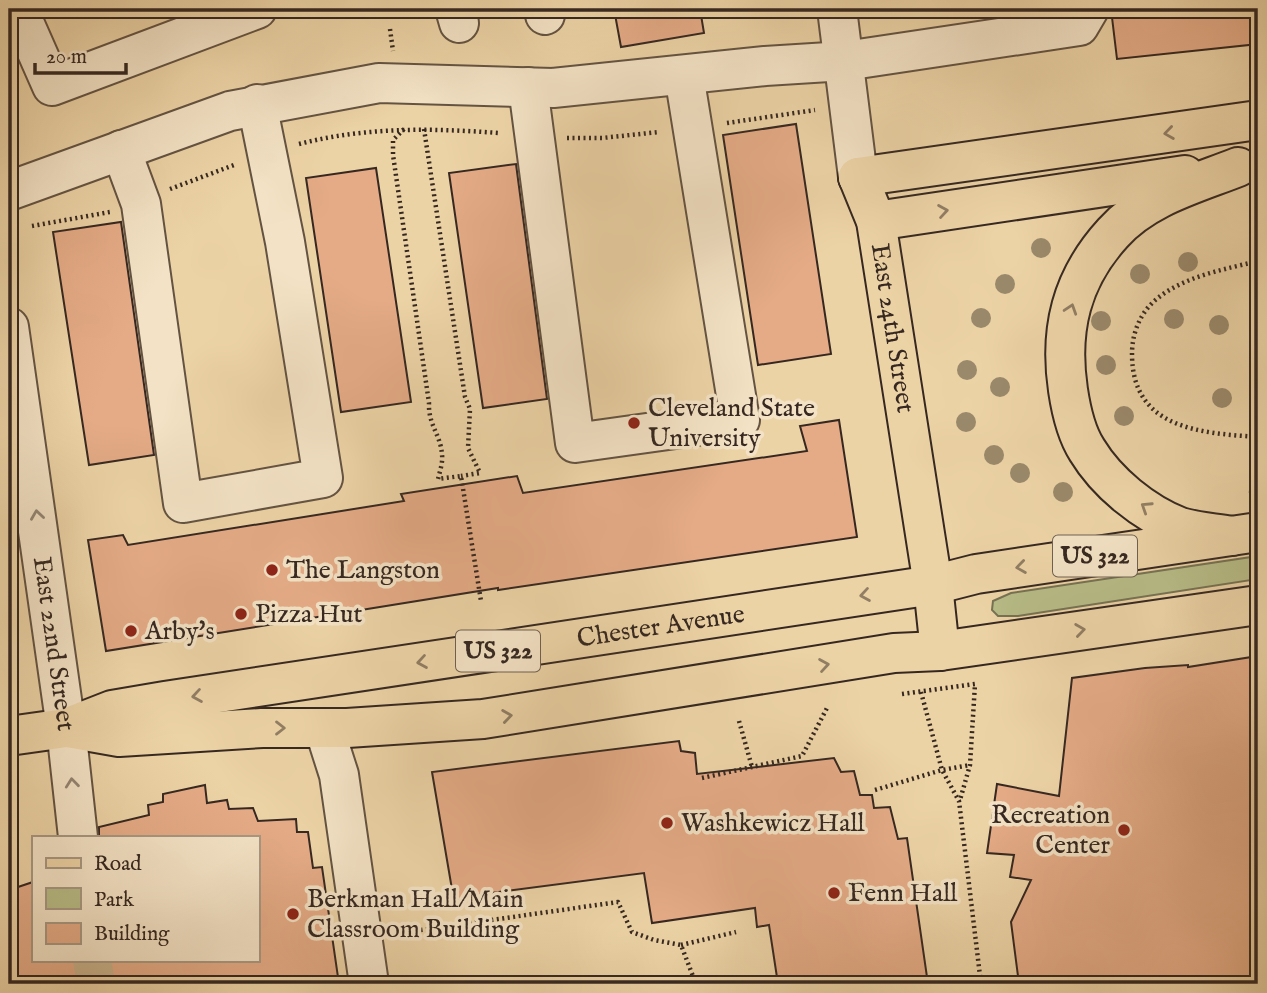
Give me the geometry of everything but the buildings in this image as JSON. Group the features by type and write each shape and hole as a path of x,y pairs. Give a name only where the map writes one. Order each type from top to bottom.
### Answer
{"main road":[{"path":"858,177 1258,120"},
{"path":"876,221 1248,165"},
{"path":"1245,534 1181,527 1146,508 1101,471 1086,449 1071,408 1065,370 1065,336 1066,324 1080,282 1092,260 1112,233 1131,215 1158,199 1248,165"},
{"name":"East 24th Street","path":"858,177 876,221 933,585 940,651"},
{"name":"Chester Avenue","path":"9,736 66,728 112,710 164,701 933,585 976,574 1245,534"},
{"name":"Chester Avenue","path":"66,728 119,737 483,719 894,653 940,651 1258,605"}],"street":[{"path":"18,9 52,86 257,9"},
{"name":"East 24th Street","path":"837,9 858,177"},
{"path":"9,191 230,111 379,83 553,88 845,61 1079,26 1090,19"},
{"path":"528,87 575,443 740,420 684,75"},
{"path":"121,150 140,200 183,503 323,478 285,242 257,104"},
{"name":"East 22nd Street","path":"9,327 66,728 78,836"},
{"path":"324,728 339,775 369,984"}],"path":[{"path":"32,226 93,216 268,153 330,136 405,128 602,138 817,109 823,113"},
{"path":"405,128 393,140 393,155 429,403 428,416 442,455 438,479 480,473 468,448 467,426 470,409 464,397 424,129"},
{"path":"1251,493 1257,437 1199,429 1154,412 1139,391 1132,368 1132,346 1147,307 1161,295 1204,276 1258,261"},
{"path":"461,476 481,601"},
{"path":"902,694 975,684 970,765 959,801"},
{"path":"921,692 942,770 959,801 981,984"},
{"path":"702,778 802,756 828,706"},
{"path":"739,722 752,767"},
{"path":"875,790 942,770 970,765"},
{"path":"385,923 414,930 618,902 632,932 654,940 681,945 736,932"},
{"path":"681,945 696,984"}],"green space":[{"path":"1258,556 1258,579 1018,616 998,616 992,610 993,601 1011,593"}],"tunnel":[{"path":"92,962 96,984"}],"place":[{"name":"Cleveland State University","path":"634,423"},
{"name":"The Langston","path":"272,570"},
{"name":"Pizza Hut","path":"241,614"},
{"name":"Arby's","path":"131,631"},
{"name":"Washkewicz Hall","path":"667,823"},
{"name":"Recreation Center","path":"1124,830"},
{"name":"Fenn Hall","path":"834,893"},
{"name":"Berkman Hall/Main Classroom Building","path":"293,914"}]}
